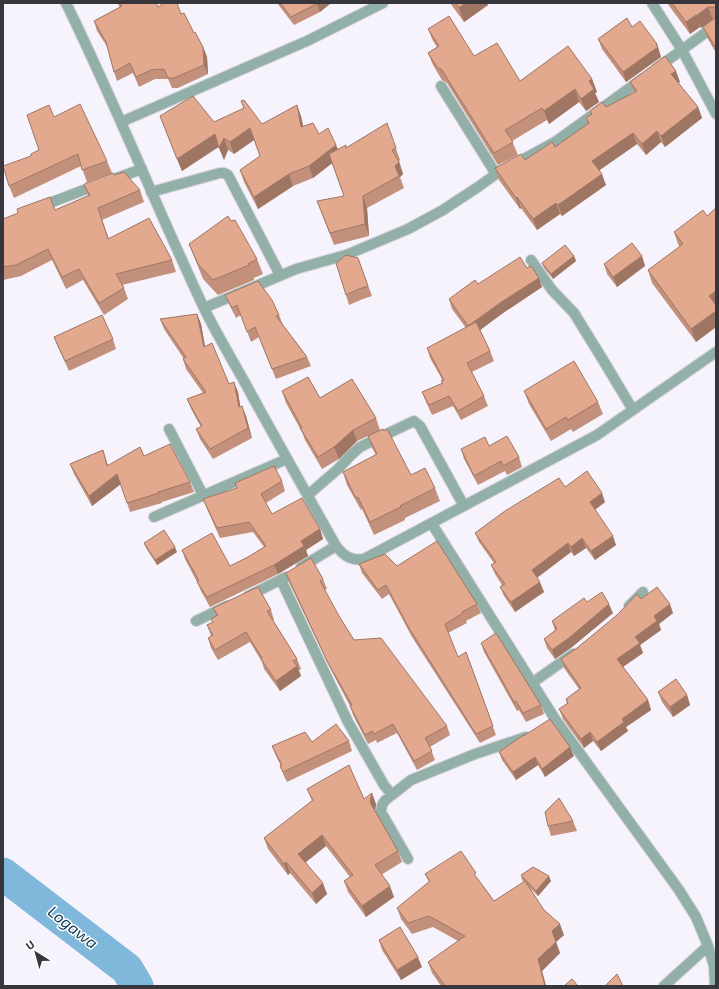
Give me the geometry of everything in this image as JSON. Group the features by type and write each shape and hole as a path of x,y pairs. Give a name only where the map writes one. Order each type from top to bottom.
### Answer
{"street":[{"path":"66,3 204,308 336,546 351,559 364,559 597,435 716,352"},
{"path":"121,122 307,41 383,3"},
{"path":"652,3 682,50 716,114"},
{"path":"204,308 280,275 346,254 408,229 442,210 496,174 555,142 716,25"},
{"path":"441,86 496,174"},
{"path":"30,210 142,169"},
{"path":"151,192 220,173 228,175 280,275"},
{"path":"530,260 552,290 574,313 604,360 632,410"},
{"path":"308,495 338,469 360,447 414,421 420,426 464,506"},
{"path":"169,429 203,495"},
{"path":"154,517 287,459"},
{"path":"432,524 532,683 552,721 679,890 696,917 708,946 714,966 715,986"},
{"path":"196,621 281,580 336,546"},
{"path":"281,580 348,722 384,785 392,795"},
{"path":"621,614 643,592"},
{"path":"532,683 581,648"},
{"path":"408,858 381,812 383,802 411,780 475,754 525,738 537,730"},
{"path":"664,986 708,946"}],"building":[{"path":"120,3 156,3 158,7 164,3 177,3 181,14 184,13 203,47 204,65 174,78 168,78 164,69 151,70 136,77 130,63 114,72 106,42 94,21 122,6"},
{"path":"280,3 318,3 291,17"},
{"path":"456,3 465,3 459,8"},
{"path":"672,3 716,3 716,8 708,7 686,22"},
{"path":"449,16 474,56 497,43 520,81 568,46 592,79 589,81 594,89 581,99 575,89 544,111 542,108 505,130 513,142 494,153 442,70 437,67 428,53 439,46 428,29"},
{"path":"716,17 716,48 703,27"},
{"path":"627,18 632,27 640,21 658,47 623,72 598,39"},
{"path":"665,56 676,71 671,74 698,107 661,136 657,131 642,144 633,133 592,161 602,174 558,205 556,203 533,219 495,168 521,154 525,160 552,142 555,147 589,123 586,118 592,114 590,111 602,102 606,107 637,91 630,82"},
{"path":"193,96 214,122 244,108 241,101 244,100 262,124 297,105 301,127 313,123 319,134 328,128 336,145 309,166 289,174 254,197 240,170 260,156 250,128 230,142 224,138 219,148 215,134 177,159 160,116"},
{"path":"80,104 107,161 82,170 78,154 9,186 3,166 31,156 31,154 39,150 27,115 49,105 54,117"},
{"path":"387,123 396,148 392,150 399,162 395,166 399,176 363,196 365,224 330,233 317,201 344,196 329,154 346,145 346,148"},
{"path":"124,172 140,190 98,208 108,239 149,218 172,260 116,274 124,288 99,303 79,269 62,277 48,249 16,265 3,267 3,219 18,213 17,209 50,197 55,210 90,195 84,185 86,183 113,173 114,175"},
{"path":"716,208 716,291 709,296 716,305 716,311 691,329 648,270 683,244 674,232 703,210 707,216"},
{"path":"228,216 231,221 235,220 257,259 248,264 249,265 213,280 198,264 189,244"},
{"path":"632,243 642,256 613,277 604,264"},
{"path":"565,245 574,256 551,274 542,263"},
{"path":"346,255 358,258 368,286 346,295 336,263"},
{"path":"520,257 527,268 531,266 539,278 468,326 449,299 475,280 478,284"},
{"path":"258,281 272,300 279,315 276,316 307,357 272,369 255,327 247,332 237,305 232,308 225,295"},
{"path":"197,314 204,347 212,343 229,384 234,382 239,407 242,406 248,428 210,449 196,429 202,426 187,399 206,392 183,359 186,357 160,319"},
{"path":"102,315 113,339 65,361 54,337"},
{"path":"476,322 490,351 467,363 484,396 458,411 449,396 429,405 422,392 443,383 441,381 444,380 427,348"},
{"path":"574,361 598,402 568,420 566,417 546,429 524,391"},
{"path":"308,377 320,398 352,379 376,418 353,430 334,447 318,457 300,428 302,428 282,391"},
{"path":"383,429 384,431 387,429 411,475 425,468 435,488 370,522 358,497 356,498 343,472 377,454 368,436"},
{"path":"507,436 519,457 503,466 501,461 474,476 461,449 485,437 489,446"},
{"path":"170,444 190,482 127,503 117,474 89,496 70,464 103,450 107,466 140,447 144,456"},
{"path":"274,466 282,481 261,494 272,514 302,498 320,529 301,541 304,546 274,565 207,597 197,582 199,581 182,550 212,533 230,566 266,546 249,522 217,528 203,499 237,488 235,483"},
{"path":"587,471 602,493 590,502 613,536 591,551 582,538 571,547 568,543 532,570 540,582 511,602 500,587 505,584 491,565 496,562 475,533 505,511 559,478 565,487"},
{"path":"164,530 175,547 155,560 144,543"},
{"path":"437,541 477,604 445,624 458,657 466,652 493,726 476,734 409,628 386,585 378,590 359,564 385,554 397,566"},
{"path":"311,558 323,579 320,581 354,640 381,638 447,726 425,738 432,751 414,761 393,724 374,734 372,731 365,735 350,706 352,705 328,663 286,573"},
{"path":"258,587 271,610 267,611 297,659 293,661 297,666 276,681 261,659 262,658 246,632 215,650 208,638 213,635 207,625 213,622 211,619 218,615 213,608"},
{"path":"657,587 670,604 654,616 657,621 635,637 640,643 617,659 648,700 622,719 624,722 597,742 590,732 581,739 559,709 568,703 566,699 581,688 561,659 577,648 617,615 637,594 641,599"},
{"path":"602,592 609,604 569,638 552,650 544,639 557,629 552,621 584,598 587,602"},
{"path":"496,633 541,705 523,713 516,701 514,702 481,643"},
{"path":"676,679 687,695 670,707 658,692"},
{"path":"550,719 570,747 542,769 535,757 513,772 499,752"},
{"path":"336,724 349,741 283,772 280,766 282,765 272,746 305,732 312,742"},
{"path":"349,765 364,799 372,793 370,801 371,804 398,851 375,865 390,886 362,906 344,881 353,875 322,835 298,854 323,883 312,893 286,862 284,864 264,838 313,800 307,789"},
{"path":"559,798 573,821 548,826 545,812"},
{"path":"461,851 476,873 474,874 494,901 525,881 544,910 560,924 552,931 556,942 538,959 545,986 445,986 428,962 465,936 429,916 408,923 397,908 430,881 425,874"},
{"path":"533,867 549,876 536,891 521,875"},
{"path":"400,927 418,957 397,970 379,940"},
{"path":"617,974 623,986 605,986"},
{"path":"572,979 578,986 564,986"}],"waterway":[{"name":"Logawa","path":"3,874 127,969 137,986"}]}
